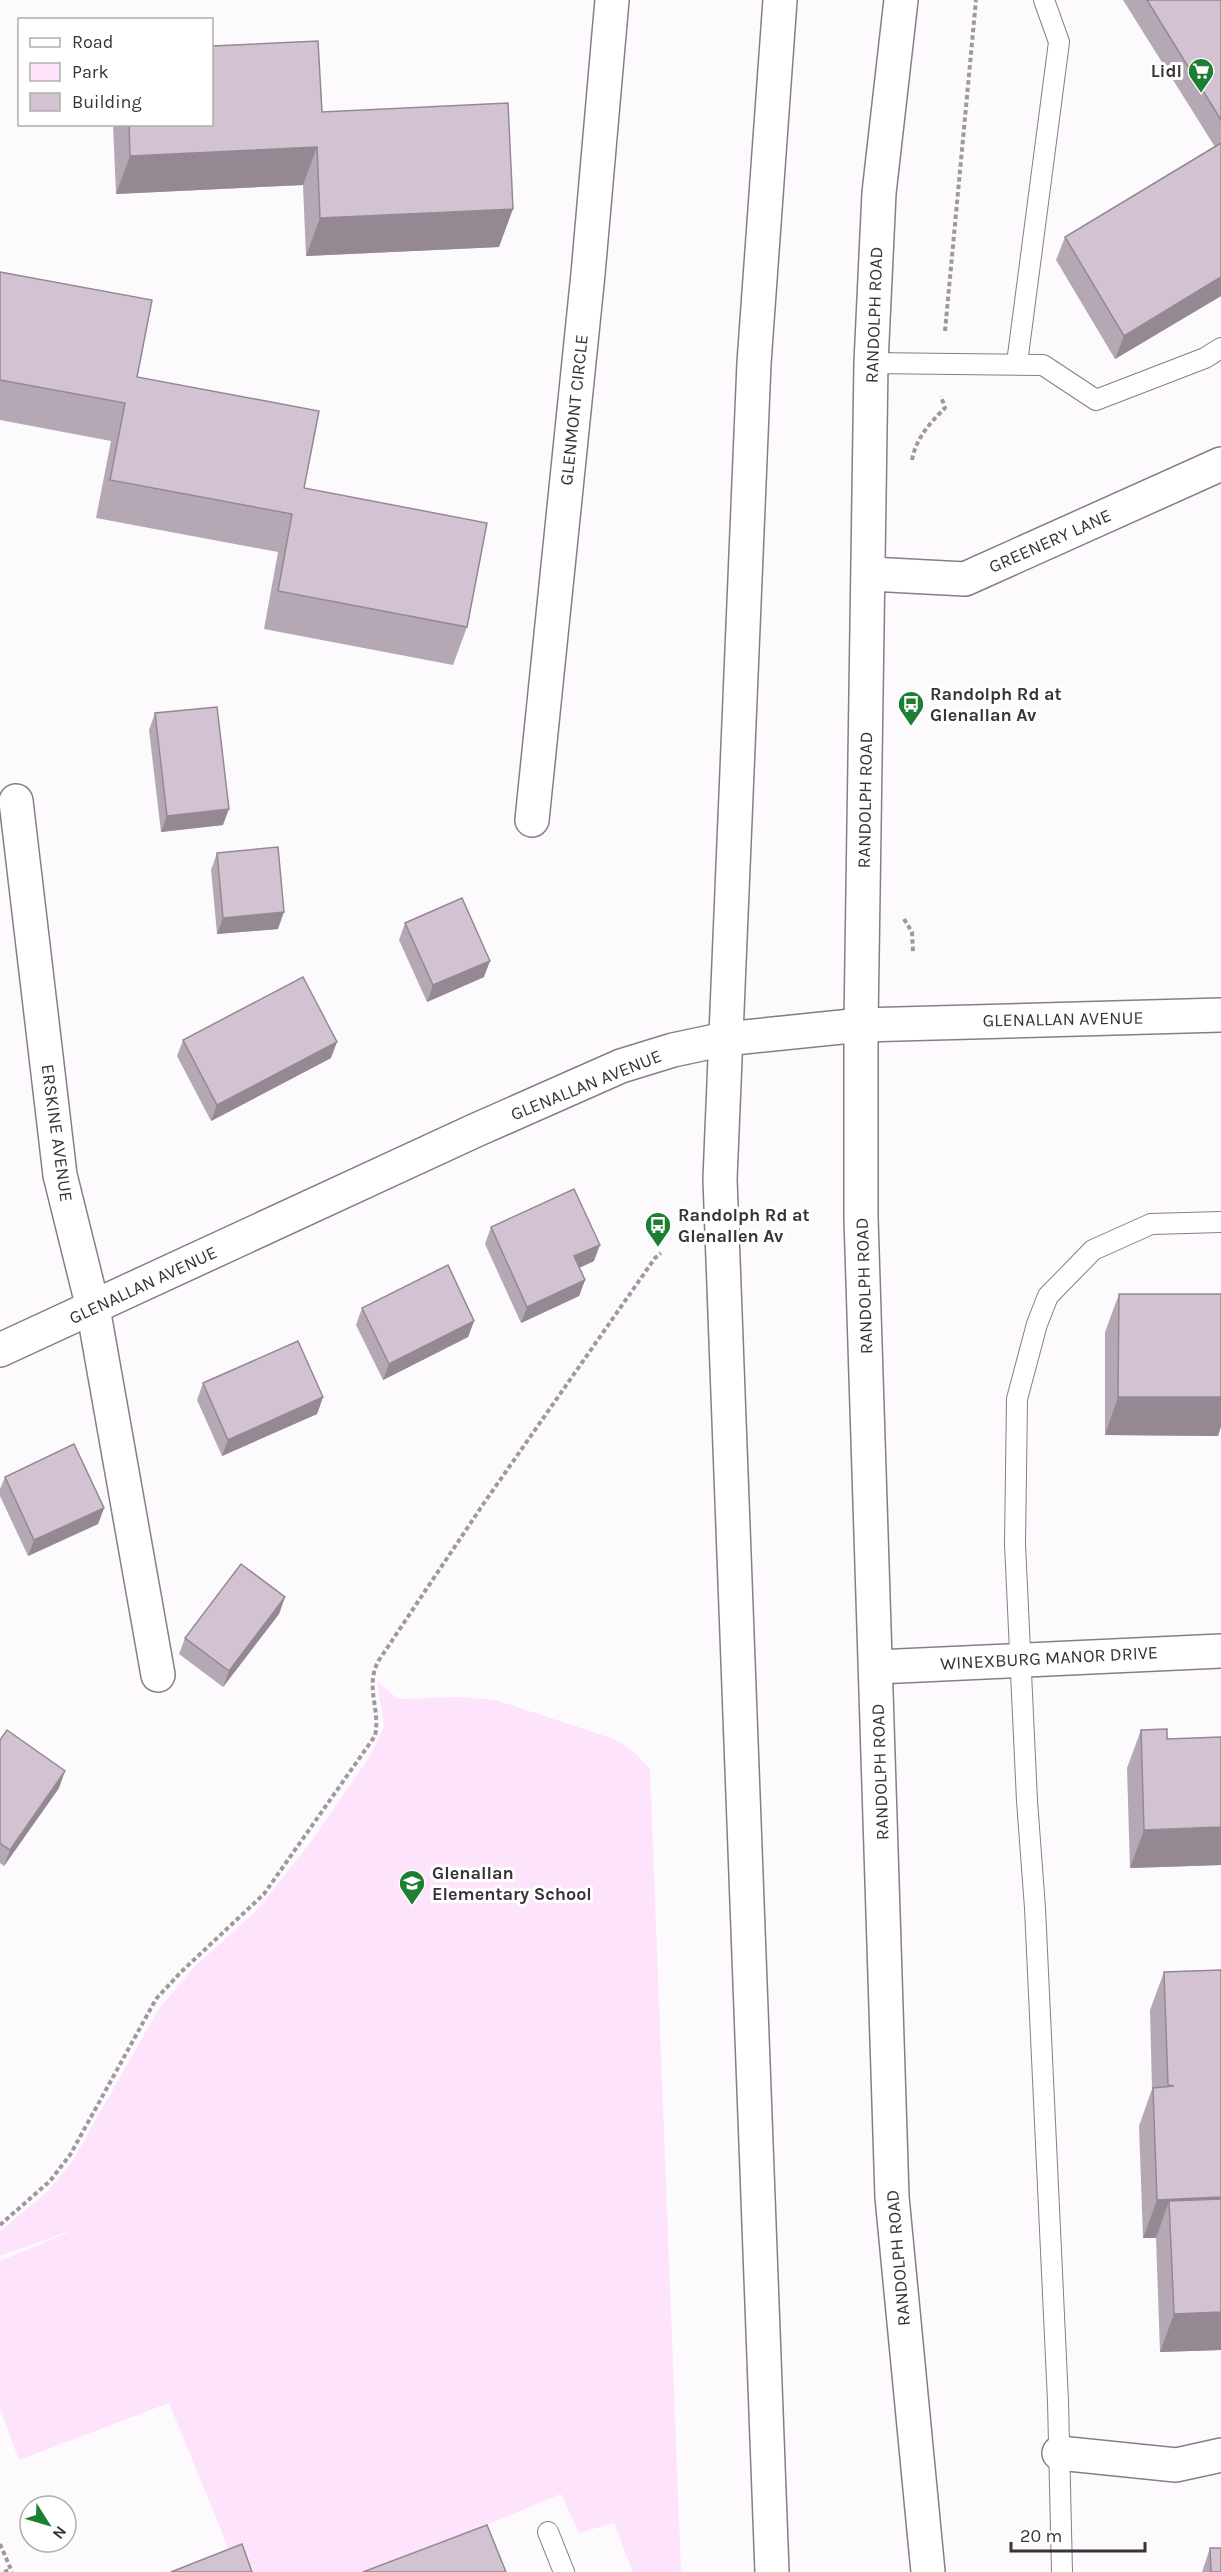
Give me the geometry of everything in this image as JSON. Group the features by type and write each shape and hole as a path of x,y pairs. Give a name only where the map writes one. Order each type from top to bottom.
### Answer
{"main road":[{"name":"GLENMONT CIRCLE","path":"532,820 588,274 612,0"},
{"path":"772,2572 720,1179 754,363 780,0"},
{"name":"RANDOLPH ROAD","path":"901,0 879,193 872,363 861,1025 861,1218 892,2197 928,2572"},
{"name":"GREENERY LANE","path":"870,574 965,579 1221,464"},
{"name":"ERSKINE AVENUE","path":"15,801 60,1175 93,1308 158,1675"},
{"name":"GLENALLAN AVENUE","path":"0,1350 474,1131 621,1066 673,1050 725,1039 861,1025 1221,1016"},
{"name":"WINEXBURG MANOR DRIVE","path":"877,1667 1221,1651"},
{"path":"1059,2453 1176,2465 1221,2455"}],"lane":[{"path":"1017,363 1059,42 1044,0"},
{"path":"872,363 1043,365 1096,399 1205,358 1221,348"},
{"path":"1062,2572 1059,2453 1035,1908 1027,1801 1015,1544 1017,1399 1036,1324 1048,1296 1093,1250 1151,1224 1221,1222"},
{"path":"548,2532 564,2572"}],"path":[{"path":"912,463 917,442 930,423 945,408 941,395 942,363 976,0"},
{"path":"901,913 912,932 913,952"},
{"path":"0,2225 50,2181 70,2155 156,1999 181,1972 264,1894 375,1736 378,1724 371,1682 379,1660 484,1503 655,1258 661,1253"},
{"path":"0,2544 11,2571 4,2572"}],"green space":[{"name":"Glenallan Elementary School","path":"377,1681 398,1699 458,1697 496,1700 614,1739 633,1751 650,1769 681,2572 633,2572 614,2523 579,2533 561,2494 374,2572 238,2572 169,2403 19,2460 0,2409 0,2261 81,2227 0,2256 0,2231 48,2191 73,2160 158,2010 195,1966 256,1911 310,1843 370,1756 384,1726"}],"building":[{"path":"1147,0 1221,0 1221,120"},
{"path":"318,41 322,112 508,103 513,209 320,218 317,147 130,156 129,126 213,126 213,46"},
{"path":"1221,143 1221,277 1124,336 1065,237"},
{"path":"0,272 152,300 137,377 319,411 304,488 487,523 467,627 278,591 292,514 110,480 125,403 0,380"},
{"path":"217,707 229,809 167,816 155,713"},
{"path":"278,847 284,912 223,918 217,853"},
{"path":"462,898 490,961 433,985 405,923"},
{"path":"303,977 337,1042 217,1105 183,1040"},
{"path":"574,1189 600,1245 574,1256 585,1280 527,1307 491,1227"},
{"path":"448,1265 474,1321 389,1364 362,1308"},
{"path":"1119,1294 1221,1294 1221,1397 1118,1397"},
{"path":"298,1341 323,1397 228,1440 203,1383"},
{"path":"74,1444 104,1508 34,1540 5,1477"},
{"path":"241,1564 285,1597 229,1671 185,1638"},
{"path":"1167,1729 1167,1739 1221,1737 1221,1827 1144,1830 1141,1730"},
{"path":"7,1730 65,1771 10,1850 0,1843 0,1740"},
{"path":"1221,1970 1221,2197 1157,2200 1153,2088 1174,2086 1168,2085 1164,1972"},
{"path":"1221,2199 1221,2312 1174,2314 1169,2201"},
{"path":"487,2525 506,2572 363,2572"},
{"path":"242,2544 252,2572 171,2572"},
{"path":"1210,2548 1221,2548 1221,2572 1211,2572"}],"place":[{"name":"Lidl","path":"1201,94"},
{"name":"Randolph Rd at Glenallan Av","path":"911,727"},
{"name":"Randolph Rd at Glenallen Av","path":"658,1248"},
{"name":"Glenallan Elementary School","path":"412,1906"}]}
